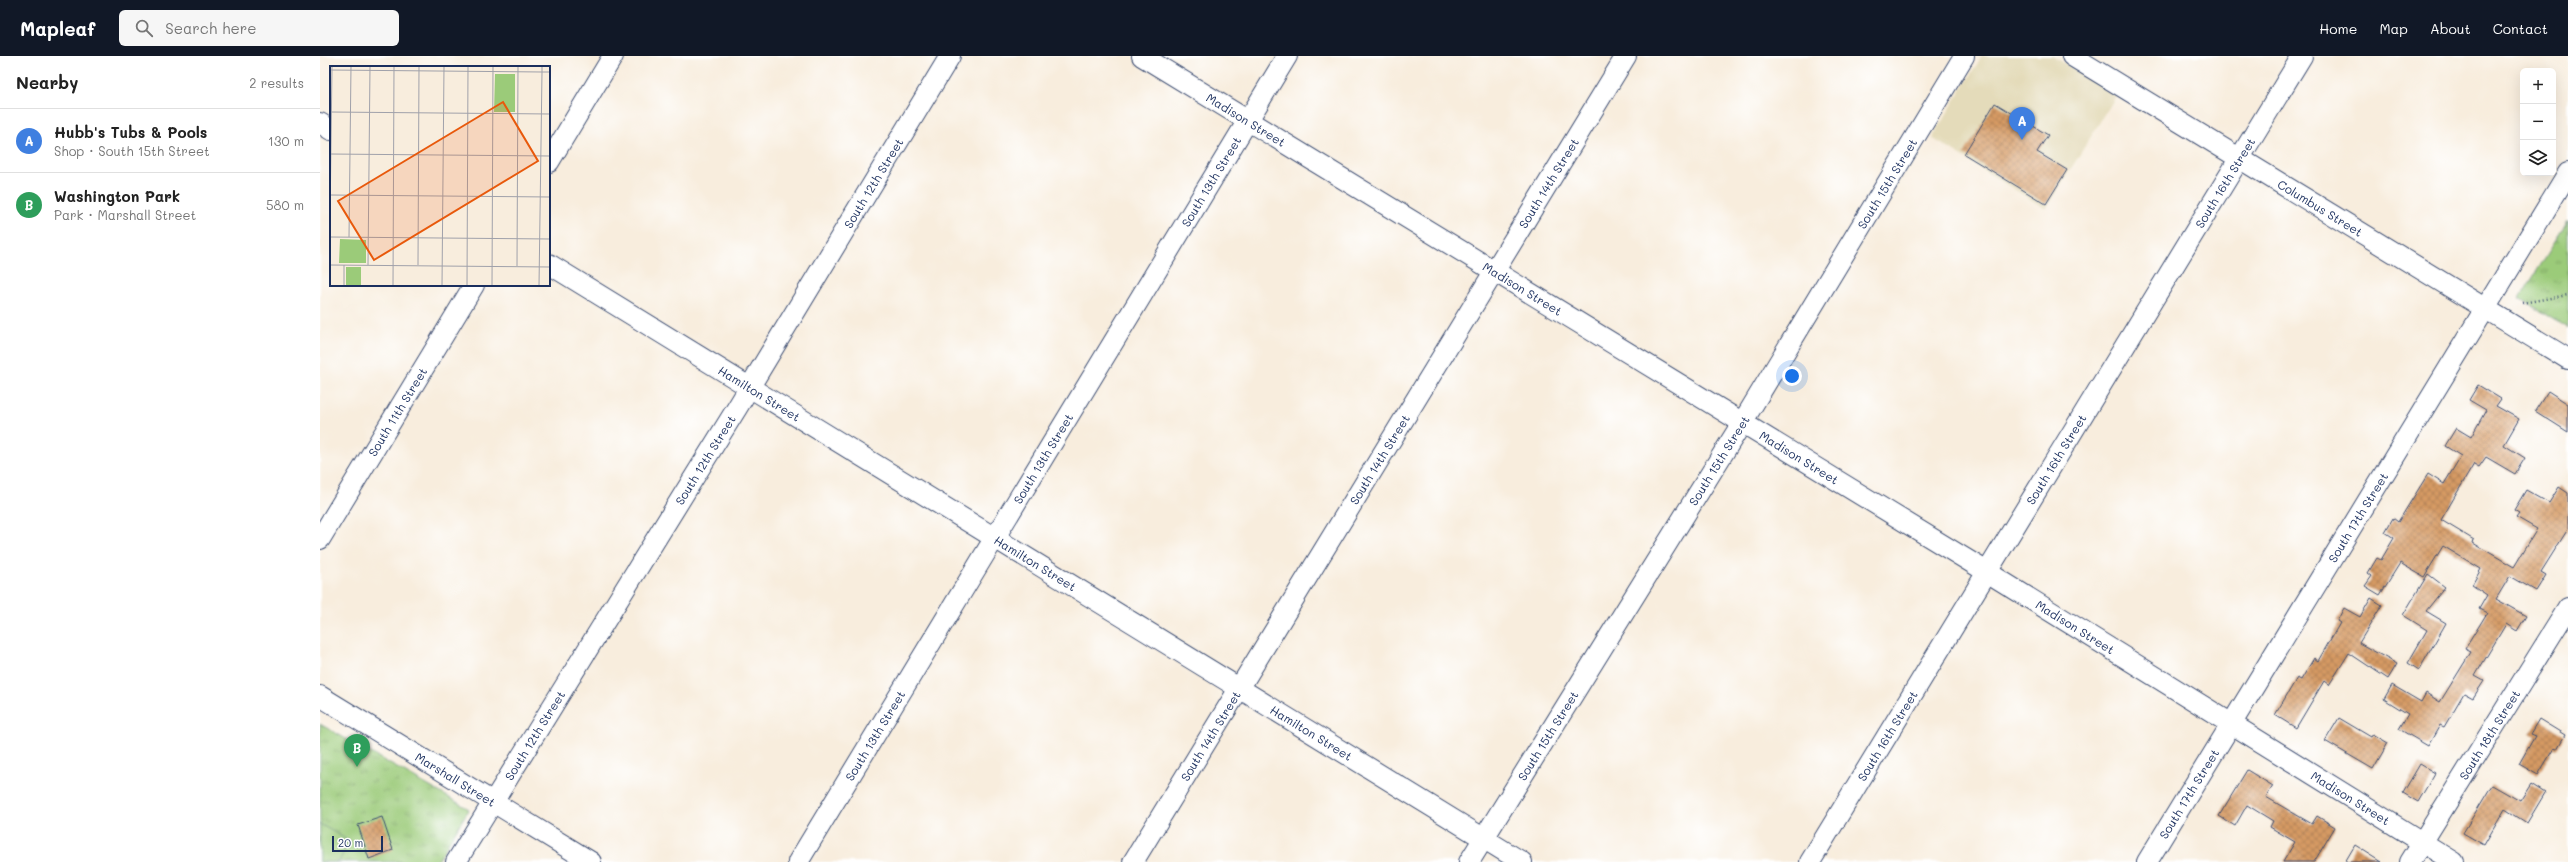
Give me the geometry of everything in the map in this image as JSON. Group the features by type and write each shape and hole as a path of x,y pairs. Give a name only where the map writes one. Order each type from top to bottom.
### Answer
{"street":[{"path":"550,160 613,56"},
{"name":"South 12th Street","path":"456,862 750,387 950,56"},
{"name":"Madison Street","path":"1142,56 2233,723 2454,862"},
{"name":"South 13th Street","path":"798,862 996,539 1247,121 1288,56"},
{"name":"South 14th Street","path":"1133,862 1626,56"},
{"name":"South 15th Street","path":"1469,862 1742,423 1964,56"},
{"name":"Columbus Street","path":"2072,56 2568,359"},
{"name":"South 16th Street","path":"1810,862 2302,56"},
{"path":"320,123 330,129"},
{"name":"South 17th Street","path":"2147,862 2568,173"},
{"name":"Hamilton Street","path":"550,265 1522,862"},
{"name":"South 11th Street","path":"320,539 473,286"},
{"name":"South 18th Street","path":"2410,862 2568,608"},
{"name":"Marshall Street","path":"320,696 591,862"}],"path":[{"path":"2522,303 2568,295"}],"shaded area":[{"path":"1982,56 2052,56 2116,96 2046,209 1932,138"}],"green space":[{"path":"2568,221 2568,328 2520,298"},
{"path":"320,724 469,809 437,862 320,862"},
{"path":"320,824 349,841 339,862 320,862"}],"building":[{"path":"1995,103 2048,135 2037,152 2067,170 2046,204 1964,154"},
{"path":"2478,385 2501,399 2496,406 2519,419 2504,445 2525,458 2515,474 2486,457 2479,467 2474,464 2441,520 2474,540 2473,543 2514,567 2537,529 2516,517 2519,513 2514,510 2526,490 2549,503 2559,487 2568,493 2568,529 2541,572 2546,575 2536,591 2510,576 2496,599 2526,616 2517,631 2506,624 2475,676 2484,681 2473,698 2464,693 2444,727 2440,725 2428,746 2399,729 2408,714 2384,699 2392,685 2421,702 2426,693 2440,702 2471,652 2465,649 2487,613 2479,609 2487,595 2472,585 2481,569 2443,546 2424,577 2400,563 2380,595 2365,586 2372,576 2368,573 2377,558 2381,560 2394,538 2385,532 2393,518 2398,522 2428,474 2444,484 2461,456 2445,446 2456,428 2471,437 2486,410 2469,400"},
{"path":"2548,391 2568,404 2568,432 2535,411"},
{"path":"2428,574 2445,587 2426,611 2446,623 2419,670 2408,663 2427,630 2403,615"},
{"path":"2371,598 2382,605 2359,643 2397,664 2388,679 2349,653 2329,685 2324,681 2296,728 2275,715 2297,678 2301,680 2314,658 2318,661 2340,623 2337,621 2344,608 2360,617"},
{"path":"2339,718 2371,737 2373,734 2388,743 2373,769 2325,741"},
{"path":"2539,719 2565,735 2557,749 2554,748 2538,775 2519,764 2535,736 2530,734"},
{"path":"2420,764 2435,773 2418,802 2403,793"},
{"path":"2247,770 2273,786 2266,797 2312,824 2317,816 2335,827 2314,862 2283,862 2295,842 2270,827 2273,821 2247,805 2235,826 2219,816"},
{"path":"2531,784 2545,793 2527,823 2505,809 2484,845 2463,833 2492,785 2520,801"},
{"path":"382,817 393,850 369,859 358,825"},
{"path":"2355,845 2382,862 2345,862"}],"place":[{"name":"Hubb's Tubs & Pools","path":"2022,140"},
{"name":"Washington Park","path":"357,767"}]}
